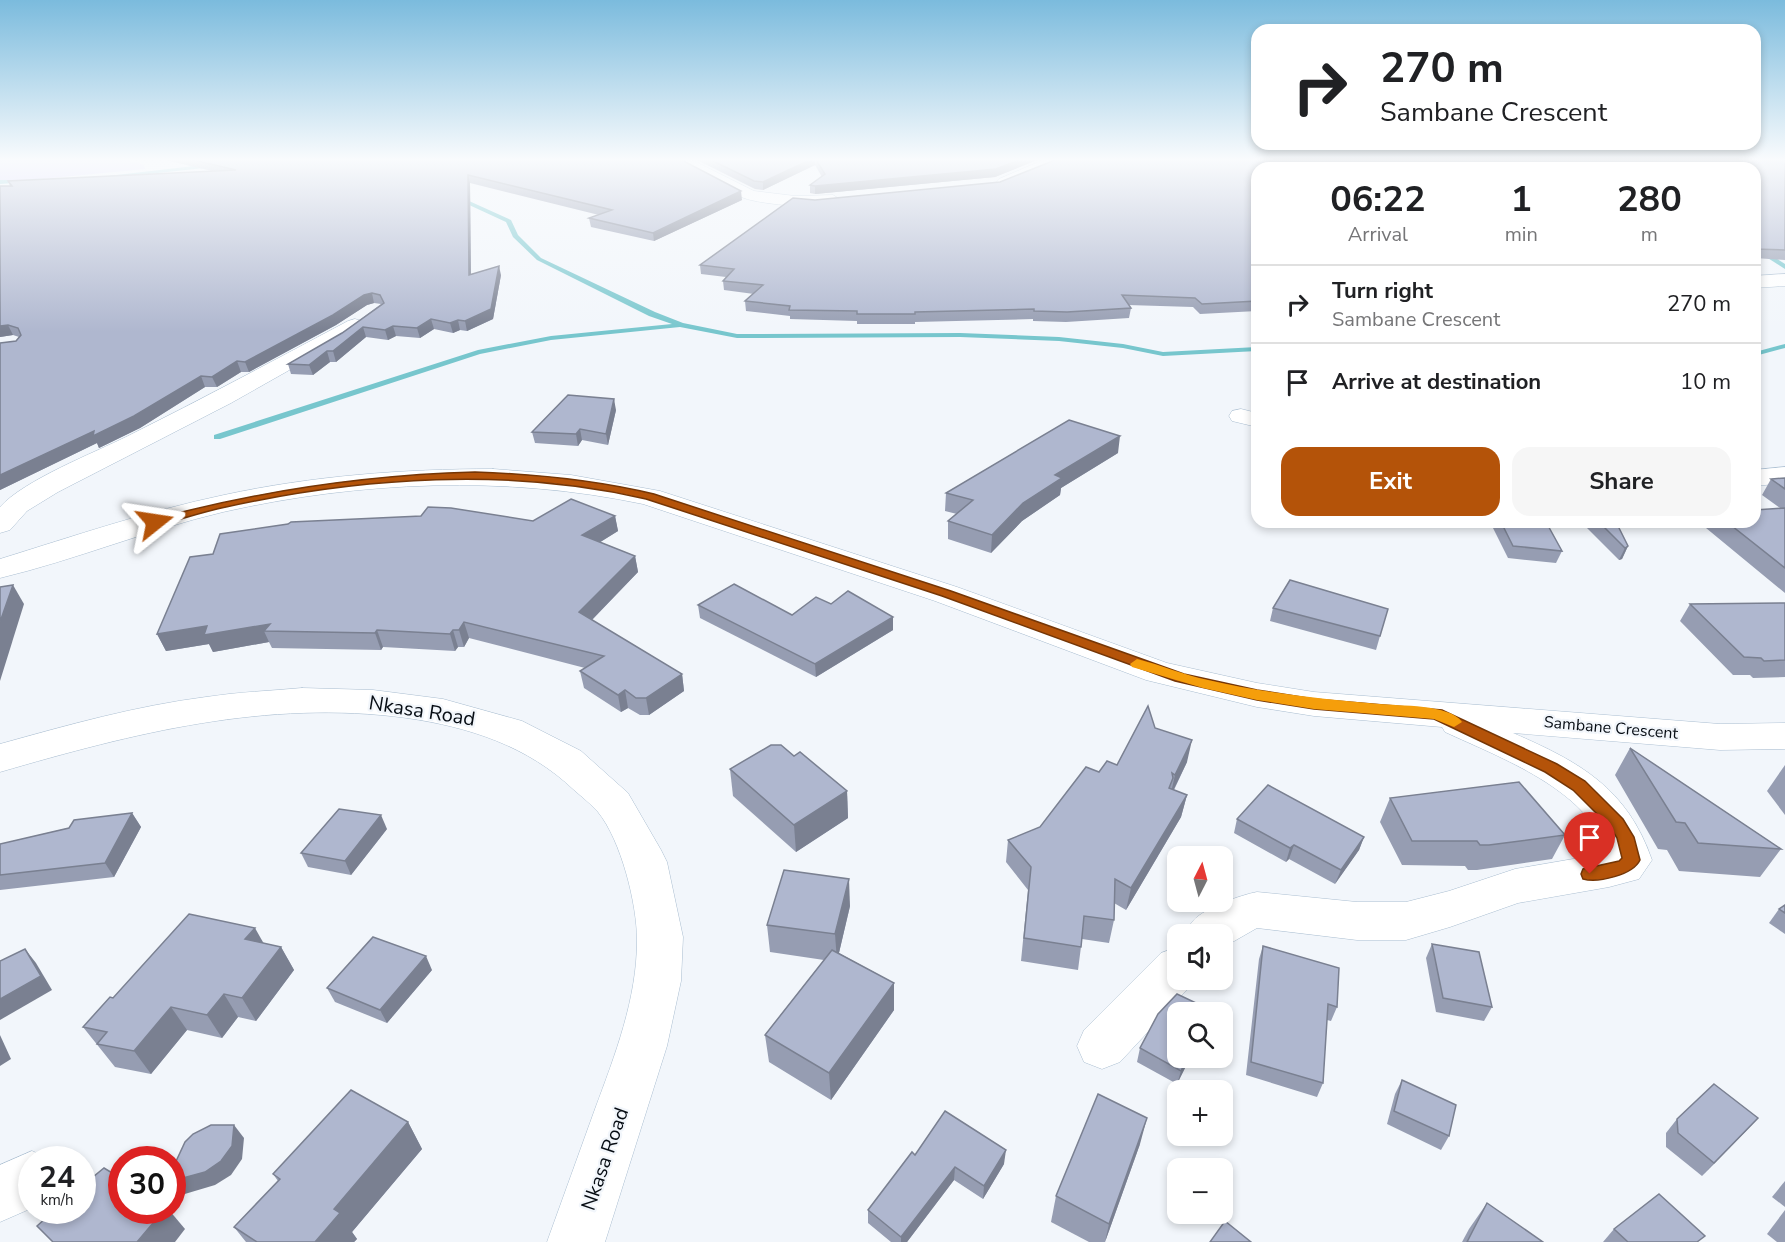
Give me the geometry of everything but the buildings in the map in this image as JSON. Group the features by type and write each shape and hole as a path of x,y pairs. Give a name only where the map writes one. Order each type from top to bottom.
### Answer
{"street":[{"path":"1761,282 1785,280"},
{"path":"0,524 17,505 48,486 223,398 345,332 375,311"},
{"path":"1761,477 1785,475"},
{"name":"Sambane Crescent","path":"14,565 193,512 288,492 405,478 475,476 536,478 620,490 650,497 946,594 1158,672 1203,684 1314,704 1720,736 1785,736"},
{"path":"0,537 14,565"},
{"name":"Nkasa Road","path":"0,758 98,730 183,713 272,702 355,700 447,711 489,722 543,746 593,780 610,797 642,848 651,876 660,938 658,981 645,1040 576,1242"},
{"name":"Sambane Crescent","path":"1226,924 1244,913 1257,910 1356,921 1406,921 1450,909 1515,886 1617,869 1624,867 1631,860 1626,837 1617,823 1579,786 1551,768 1436,714"},
{"path":"1102,1046 1167,978"},
{"path":"0,1194 18,1186"}],"waterway":[{"path":"498,216 509,221 515,236 539,259 652,314 681,325 737,336 960,335 1059,339 1123,346 1163,354 1251,349"},
{"path":"1761,251 1785,267"},
{"path":"217,437 478,352 551,338 677,326"},
{"path":"1761,352 1785,346"}],"slow traffic":[{"path":"1137,664 1203,684 1257,695 1314,704 1436,714 1454,722"}],"route":[{"path":"155,522 224,504 288,492 405,478 475,476 536,478 586,484 650,497 946,594 1158,672 1203,684 1314,704 1436,714 1551,768 1579,786 1617,823 1626,837 1631,860 1624,867 1590,874"}]}
